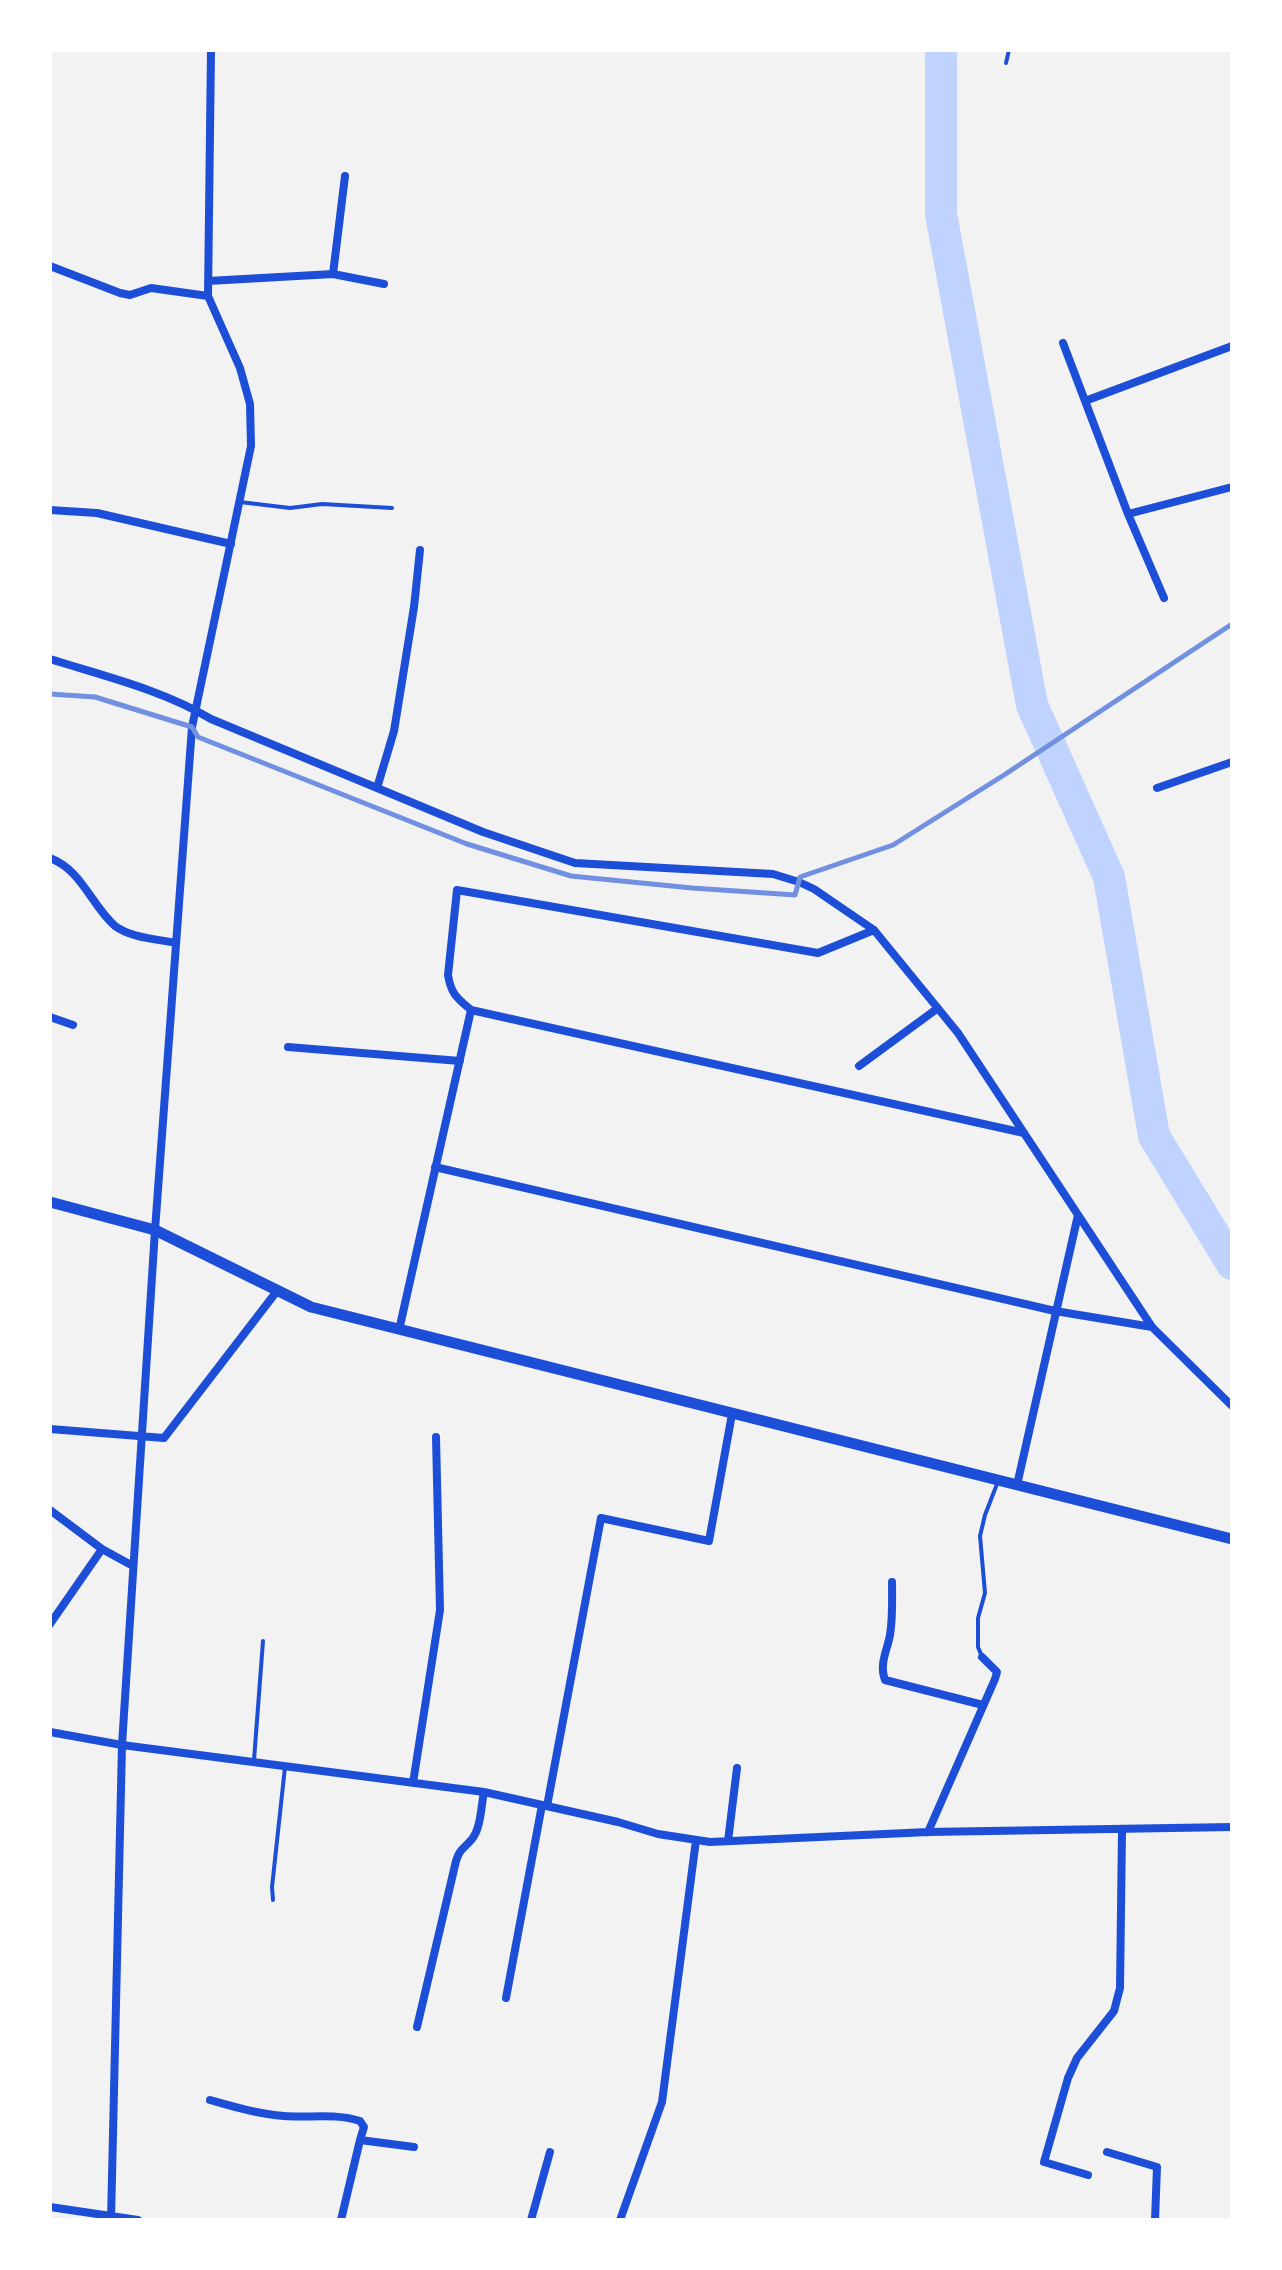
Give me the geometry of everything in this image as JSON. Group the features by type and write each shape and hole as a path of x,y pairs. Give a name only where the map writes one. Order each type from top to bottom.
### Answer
{"main road":[{"path":"50,1202 155,1230 311,1307 1232,1539"}],"street":[{"path":"111,2218 122,1745 155,1230 192,727 251,446 250,404 240,368 208,296 211,50"},
{"path":"333,274 345,176"},
{"path":"50,266 130,295 151,288 208,296"},
{"path":"208,281 333,274 384,284"},
{"path":"1063,343 1128,514 1164,598"},
{"path":"1085,401 1232,346"},
{"path":"1128,514 1232,487"},
{"path":"50,510 97,513 231,544"},
{"path":"377,788 394,731 420,550"},
{"path":"50,659 118,680 483,832 575,863 773,874 814,889 874,930 938,1008 958,1033 1152,1327 1232,1406"},
{"path":"1157,788 1232,762"},
{"path":"50,858 69,868 115,925 128,933 176,943"},
{"path":"874,930 818,953 457,890 448,975 450,988 471,1010 1024,1133"},
{"path":"859,1066 938,1008"},
{"path":"399,1330 471,1010"},
{"path":"50,1017 73,1025"},
{"path":"288,1047 460,1061"},
{"path":"435,1167 1055,1311 1152,1327"},
{"path":"1017,1485 1078,1215"},
{"path":"50,1429 164,1438 277,1291"},
{"path":"506,1998 601,1518 709,1541 732,1414"},
{"path":"413,1783 440,1610 436,1437"},
{"path":"50,1510 102,1549 133,1566"},
{"path":"50,1624 102,1549"},
{"path":"892,1582 890,1636 882,1672 885,1680 983,1705"},
{"path":"928,1832 997,1672 982,1657"},
{"path":"50,1732 122,1745 484,1792 658,1834 696,1840 1232,1827"},
{"path":"728,1841 737,1768"},
{"path":"417,2027 456,1861 460,1849 473,1838 476,1831 484,1792"},
{"path":"1088,2175 1044,2162 1068,2078 1077,2058 1114,2011 1120,1988 1122,1830"},
{"path":"620,2220 662,2102 696,1840"},
{"path":"210,2100 263,2114 349,2117 360,2121 364,2127 341,2220"},
{"path":"360,2140 414,2147"},
{"path":"531,2220 550,2152"},
{"path":"1107,2152 1157,2167 1155,2220"},
{"path":"50,2207 138,2220"}],"lane":[{"path":"1006,63 1009,50"},
{"path":"240,502 290,508 322,504 392,508"},
{"path":"982,1657 978,1647 978,1618 985,1593 980,1536 999,1480"},
{"path":"254,1762 263,1641"},
{"path":"273,1900 285,1767"}],"waterway":[{"path":"941,50 941,214 1032,705 1109,877 1154,1136 1232,1264"}],"railway":[{"path":"50,694 95,697 192,727 198,737 467,844 571,876 795,895 800,877 893,845 1232,624"}]}
